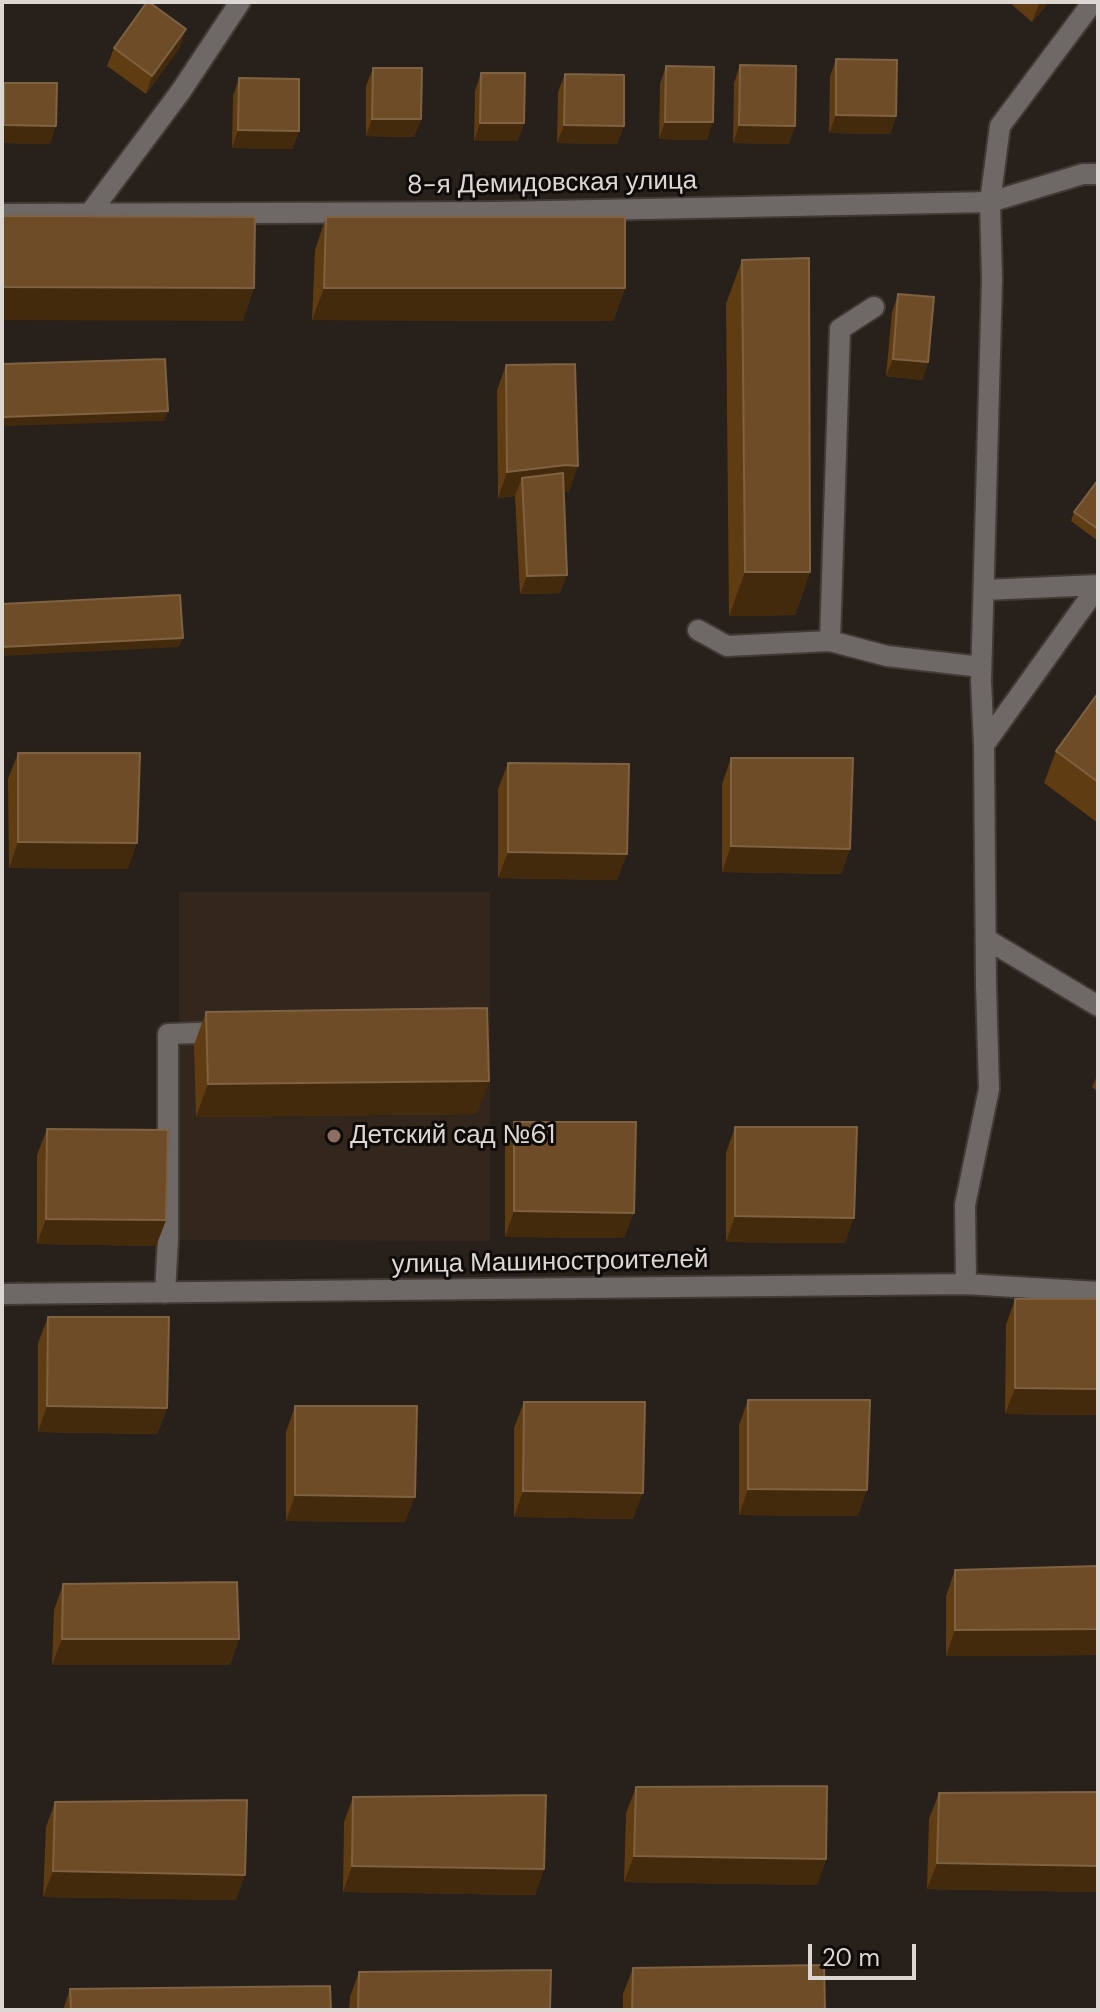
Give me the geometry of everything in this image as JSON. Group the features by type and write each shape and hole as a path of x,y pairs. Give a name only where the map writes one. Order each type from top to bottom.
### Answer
{"street":[{"path":"90,213 181,91 240,2"},
{"path":"966,1284 965,1205 989,1089 981,667 992,280 990,202 1000,126 1093,2"},
{"name":"8-я Демидовская улица","path":"2,214 497,212 990,202 1083,174 1098,174"},
{"path":"830,641 840,329 874,307"},
{"path":"984,590 1098,586"},
{"path":"984,745 1098,586"},
{"path":"698,630 727,646 830,641 887,656 981,667"},
{"path":"986,939 1098,1006"},
{"path":"165,1293 168,1034 242,1032"},
{"name":"улица Машиностроителей","path":"2,1294 966,1284 1098,1292"}],"shaded area":[{"name":"Детский сад №61","path":"179,892 490,892 490,1241 179,1240"}],"building":[{"path":"147,2 186,29 152,76 114,48"},
{"path":"836,59 897,60 896,116 836,115"},
{"path":"740,65 796,66 795,126 739,125"},
{"path":"666,66 714,67 713,122 665,122"},
{"path":"373,68 422,68 421,119 372,119"},
{"path":"481,73 525,73 524,123 480,123"},
{"path":"565,74 624,75 624,126 564,125"},
{"path":"239,78 299,79 299,131 238,130"},
{"path":"4,83 57,83 56,126 4,125"},
{"path":"2,216 255,217 254,288 2,287"},
{"path":"326,217 625,217 625,288 324,288"},
{"path":"809,258 810,572 745,572 742,260"},
{"path":"898,294 934,297 928,362 893,359"},
{"path":"165,359 168,411 2,417 2,364"},
{"path":"575,364 578,466 507,472 506,365"},
{"path":"563,473 567,575 527,576 522,478"},
{"path":"1098,480 1098,529 1074,512"},
{"path":"180,595 183,638 2,647 2,604"},
{"path":"1098,693 1098,782 1056,751"},
{"path":"18,753 140,753 137,843 18,842"},
{"path":"731,758 853,758 850,849 731,846"},
{"path":"508,763 629,764 627,854 508,852"},
{"path":"487,1008 489,1081 208,1084 206,1012"},
{"path":"514,1122 636,1122 634,1213 514,1211"},
{"path":"735,1127 857,1127 854,1218 735,1216"},
{"path":"47,1129 168,1130 166,1220 46,1219"},
{"path":"1015,1299 1098,1299 1098,1389 1015,1388"},
{"path":"48,1317 169,1317 167,1408 47,1406"},
{"path":"748,1400 870,1400 867,1490 748,1489"},
{"path":"524,1402 645,1402 643,1493 523,1491"},
{"path":"295,1406 417,1406 415,1497 295,1495"},
{"path":"1098,1566 1098,1629 955,1630 955,1570"},
{"path":"237,1582 239,1639 62,1639 63,1584"},
{"path":"827,1786 826,1859 634,1856 636,1787"},
{"path":"1098,1792 1098,1866 937,1863 939,1793"},
{"path":"546,1795 544,1869 352,1866 353,1797"},
{"path":"247,1800 245,1875 53,1871 55,1802"},
{"path":"824,1965 825,2010 632,2010 633,1968"},
{"path":"551,1970 550,2010 358,2010 359,1972"},
{"path":"330,1986 331,2010 71,2010 70,1989"}],"place":[{"name":"Детский сад №61","path":"334,1136"}]}
